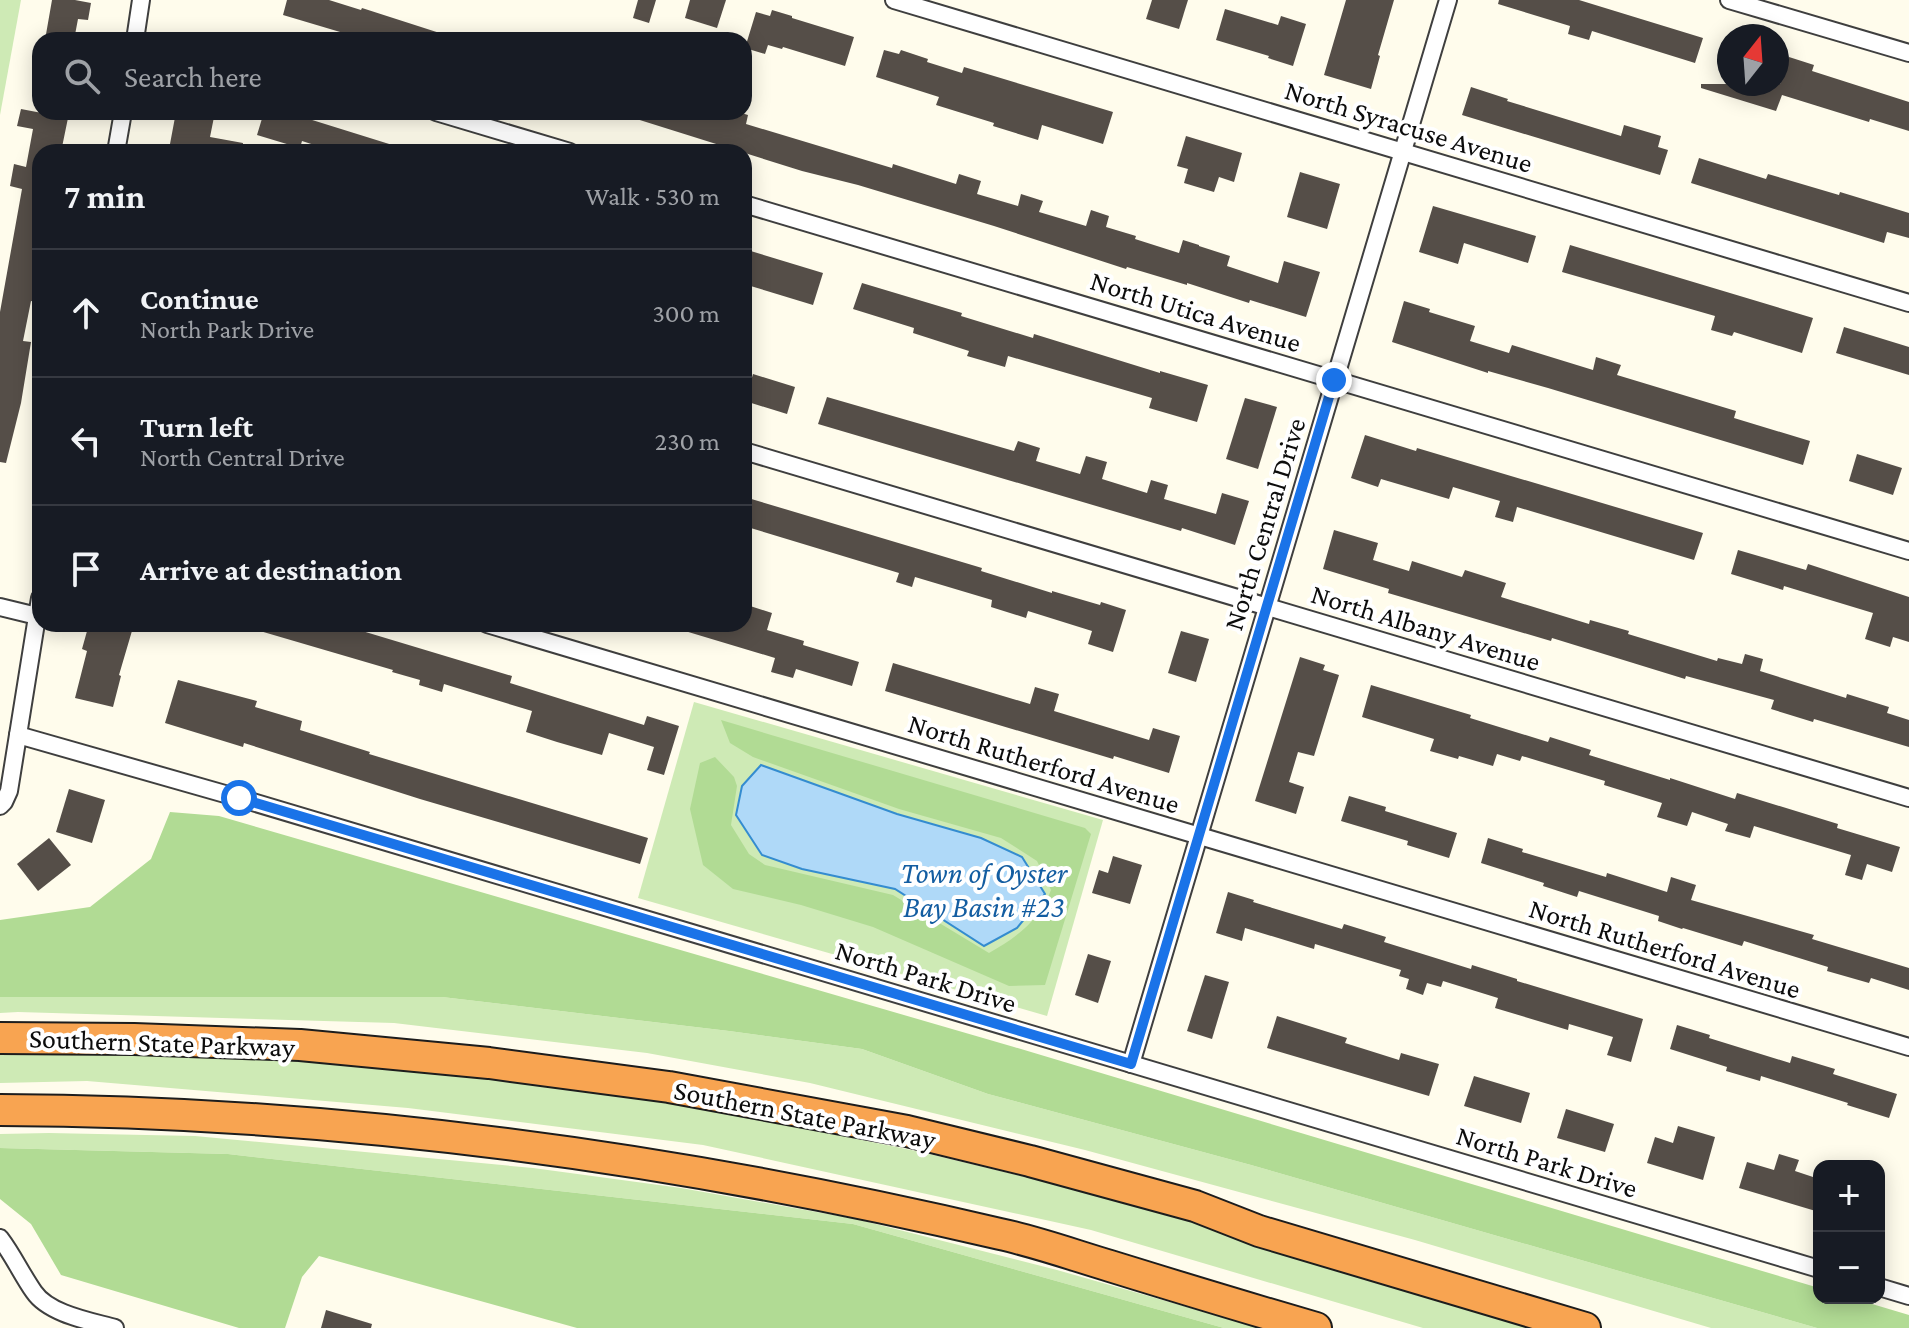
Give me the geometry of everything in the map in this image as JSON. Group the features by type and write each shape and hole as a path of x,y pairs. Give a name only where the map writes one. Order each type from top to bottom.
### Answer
{"highway":[{"name":"Southern State Parkway","path":"0,1038 300,1045 489,1063 682,1089 907,1131 1030,1161 1195,1206 1259,1231 1585,1328"},
{"path":"0,1110 89,1111 346,1125 594,1155 761,1183 1004,1234 1316,1328"}],"street":[{"path":"136,32 141,0"},
{"name":"North Syracuse Avenue","path":"894,0 1909,303"},
{"name":"North Central Drive","path":"1131,1064 1448,0"},
{"path":"1729,0 1909,53"},
{"path":"117,144 122,120"},
{"path":"463,120 543,144"},
{"name":"North Utica Avenue","path":"752,206 1909,551"},
{"name":"North Albany Avenue","path":"752,453 1909,798"},
{"path":"0,607 32,615"},
{"path":"0,806 9,791 34,632"},
{"name":"North Rutherford Avenue","path":"514,632 1909,1047"},
{"name":"North Park Drive","path":"18,735 1813,1267"},
{"path":"0,1238 42,1301 76,1317 115,1328"},
{"path":"1885,1289 1909,1296"}],"green space":[{"path":"0,0 21,0 0,115"},
{"path":"694,702 1103,820 1047,1016 638,898"},
{"path":"721,720 1085,828 1091,834 1045,985 1009,986 873,927 733,889 703,865 690,809 700,763 715,757 734,777 737,786 731,825 749,854 765,865 893,895 989,953 1026,927 1051,890 1037,861 1001,838 899,809 753,757 730,743"},
{"path":"170,812 219,816 1014,1047 1813,1286 1813,1304 1872,1304 1909,1315 1909,1328 1817,1328 1251,1165 988,1094 862,1049 442,997 0,997 0,920 90,907 151,859"},
{"path":"0,997 442,997 862,1049 988,1094 1251,1165 1817,1328 1711,1328 1415,1240 1085,1150 810,1083 647,1053 394,1023 0,1013"},
{"path":"93,1052 252,1057 419,1070 564,1085 714,1110 921,1152 1105,1196 1546,1328 1423,1328 1091,1230 703,1145 408,1108 87,1081 0,1083 0,1053"},
{"path":"0,1134 195,1136 533,1168 681,1188 856,1219 1057,1270 1261,1328 1224,1328 853,1224 228,1154 0,1148"},
{"path":"0,1148 228,1154 853,1224 1224,1328 577,1328 319,1256 302,1277 285,1328 239,1328 61,1275 31,1224 0,1199"}],"water":[{"name":"Town of Oyster Bay Basin #23","path":"761,765 897,814 981,838 1022,857 1045,894 1017,928 984,946 895,889 802,869 762,855 736,815 742,786"}],"building":[{"path":"52,0 91,3 88,20 78,19 76,32 46,32"},
{"path":"287,0 329,0 437,32 340,32 283,15"},
{"path":"638,0 656,0 649,23 633,18"},
{"path":"690,0 726,0 717,28 685,18"},
{"path":"1152,0 1188,0 1179,29 1146,19"},
{"path":"1346,0 1394,0 1371,89 1324,75"},
{"path":"1499,0 1579,0 1703,38 1695,63 1592,31 1589,40 1568,34 1570,26 1498,4"},
{"path":"1225,9 1278,25 1281,16 1306,24 1293,66 1216,40"},
{"path":"772,10 854,37 845,66 783,47 768,45 765,54 752,50 750,32 756,12 770,16"},
{"path":"884,50 899,54 901,50 962,73 964,67 1113,112 1103,144 1042,125 1038,140 936,105 939,97 876,77"},
{"path":"1789,57 1814,65 1812,71 1909,102 1909,131 1870,119 1869,122 1785,96 1789,96"},
{"path":"1701,84 1717,84 1717,93 1701,88"},
{"path":"1471,87 1621,136 1624,125 1661,136 1658,147 1668,150 1660,175 1462,115"},
{"path":"1727,96 1782,96 1776,111"},
{"path":"21,109 32,111 32,120 68,120 63,144 32,144 32,301 23,341 31,342 21,403 6,463 0,462 0,312 22,189 10,186 14,164 26,167 33,129 17,126"},
{"path":"174,120 213,120 210,137 243,143 243,144 170,144"},
{"path":"262,120 312,120 389,144 311,144 302,141 301,144 287,144 257,135"},
{"path":"640,120 747,120 746,124 892,168 893,164 956,184 959,174 981,181 977,194 1018,206 1021,194 1043,201 1039,212 1086,226 1091,210 1109,216 1106,227 1136,236 1135,239 1179,253 1183,240 1230,256 1227,266 1278,283 1284,261 1320,272 1306,317 1126,269 994,226 802,171 752,155 752,144 716,144"},
{"path":"1186,136 1242,153 1234,182 1219,177 1214,192 1184,183 1188,169 1177,166"},
{"path":"1699,158 1766,179 1768,174 1909,213 1909,238 1887,232 1884,243 1691,183"},
{"path":"1300,172 1340,184 1327,229 1287,217"},
{"path":"1433,206 1536,236 1528,263 1464,243 1458,264 1419,252"},
{"path":"1570,245 1813,318 1802,353 1734,332 1732,336 1711,330 1715,316 1562,272"},
{"path":"752,251 823,273 813,305 752,286"},
{"path":"862,283 1033,338 1034,334 1208,385 1197,422 1149,408 1152,398 1008,356 1005,367 967,356 969,351 913,333 914,328 853,309"},
{"path":"1404,301 1475,326 1470,341 1509,353 1512,345 1593,370 1596,357 1621,365 1617,375 1736,411 1734,418 1810,441 1803,465 1392,342"},
{"path":"1844,327 1909,347 1909,375 1836,353"},
{"path":"753,374 795,387 787,414 752,403"},
{"path":"827,397 1014,451 1018,441 1040,448 1036,461 1080,474 1086,456 1107,462 1102,479 1147,493 1151,480 1168,485 1164,499 1216,514 1222,493 1249,501 1235,545 818,424"},
{"path":"1245,398 1277,407 1258,469 1226,459"},
{"path":"1365,435 1703,533 1694,560 1517,507 1513,522 1495,517 1500,501 1453,487 1449,499 1381,479 1378,487 1351,478"},
{"path":"1857,454 1902,468 1893,495 1849,481"},
{"path":"752,499 982,568 981,571 1052,593 1126,610 1113,652 1088,644 1092,631 1028,611 1026,618 991,607 992,600 915,577 912,587 896,582 899,573 752,528"},
{"path":"1334,530 1378,543 1373,560 1409,571 1412,561 1462,577 1465,570 1506,583 1501,597 1589,624 1590,620 1629,631 1628,634 1717,661 1718,658 1742,664 1745,654 1763,659 1760,671 1846,698 1847,694 1889,707 1887,713 1909,720 1909,747 1771,709 1774,700 1686,676 1685,679 1552,638 1551,641 1388,593 1389,589 1323,569"},
{"path":"1738,550 1806,570 1808,564 1909,597 1909,642 1893,637 1890,647 1865,639 1873,613 1784,586 1783,590 1731,574"},
{"path":"752,607 772,613 767,630 859,662 852,686 796,669 793,678 771,672 775,658 688,632 752,632"},
{"path":"1181,631 1209,639 1196,682 1168,673"},
{"path":"87,632 132,632 113,707 75,698 87,651 82,649"},
{"path":"264,632 366,632 512,676 510,683 644,725 647,716 679,726 664,775 647,770 654,747 609,733 602,755 557,742 526,732 532,711 444,684 442,692 419,685 420,680"},
{"path":"1300,657 1325,665 1323,670 1339,675 1314,756 1298,752 1289,782 1304,787 1296,814 1255,801"},
{"path":"893,663 1030,704 1035,687 1059,694 1054,711 1149,740 1153,728 1180,736 1169,773 885,691"},
{"path":"178,680 257,701 255,707 302,721 300,730 369,754 648,838 640,864 244,743 243,747 165,723"},
{"path":"1371,685 1548,742 1550,737 1591,750 1589,755 1670,780 1735,799 1737,793 1838,824 1837,828 1900,847 1892,872 1867,864 1862,880 1845,875 1851,855 1754,826 1750,838 1725,831 1728,824 1692,812 1687,826 1657,817 1662,803 1604,785 1605,781 1522,756 1520,761 1497,754 1493,766 1430,751 1434,739 1362,717"},
{"path":"69,789 105,800 92,843 56,832"},
{"path":"1349,796 1386,807 1385,811 1457,833 1449,858 1407,845 1408,841 1341,821"},
{"path":"49,838 71,865 38,891 17,864"},
{"path":"1488,838 1523,849 1522,852 1667,892 1671,877 1696,885 1691,900 1814,935 1812,939 1909,968 1909,990 1871,978 1869,983 1827,971 1828,967 1744,941 1742,946 1682,929 1658,921 1659,916 1579,891 1577,897 1543,886 1544,883 1481,863"},
{"path":"1113,856 1142,865 1130,904 1092,893 1099,870 1108,873"},
{"path":"1228,892 1342,929 1344,924 1386,937 1384,942 1471,969 1472,965 1643,1019 1631,1062 1607,1055 1613,1037 1569,1024 1568,1030 1495,1008 1498,998 1443,981 1441,987 1427,983 1423,995 1406,989 1409,979 1399,976 1401,970 1315,944 1314,949 1245,928 1242,941 1216,933"},
{"path":"1088,954 1111,961 1098,1003 1075,995"},
{"path":"1205,975 1229,982 1212,1039 1187,1031"},
{"path":"1277,1016 1347,1038 1345,1043 1399,1060 1401,1053 1439,1064 1429,1096 1267,1048"},
{"path":"1677,1025 1790,1063 1792,1056 1835,1069 1833,1074 1897,1094 1889,1118 1761,1076 1760,1081 1726,1071 1727,1067 1670,1049"},
{"path":"1474,1076 1530,1093 1521,1123 1464,1106"},
{"path":"1566,1109 1614,1124 1605,1152 1557,1138"},
{"path":"1678,1126 1715,1137 1703,1180 1647,1163 1655,1137 1673,1143"},
{"path":"1779,1154 1799,1160 1795,1171 1813,1177 1813,1210 1739,1188 1747,1162 1774,1170"},
{"path":"326,1310 372,1324 371,1328 321,1328"}],"route":[{"path":"239,798 1131,1064 1334,380"}]}
